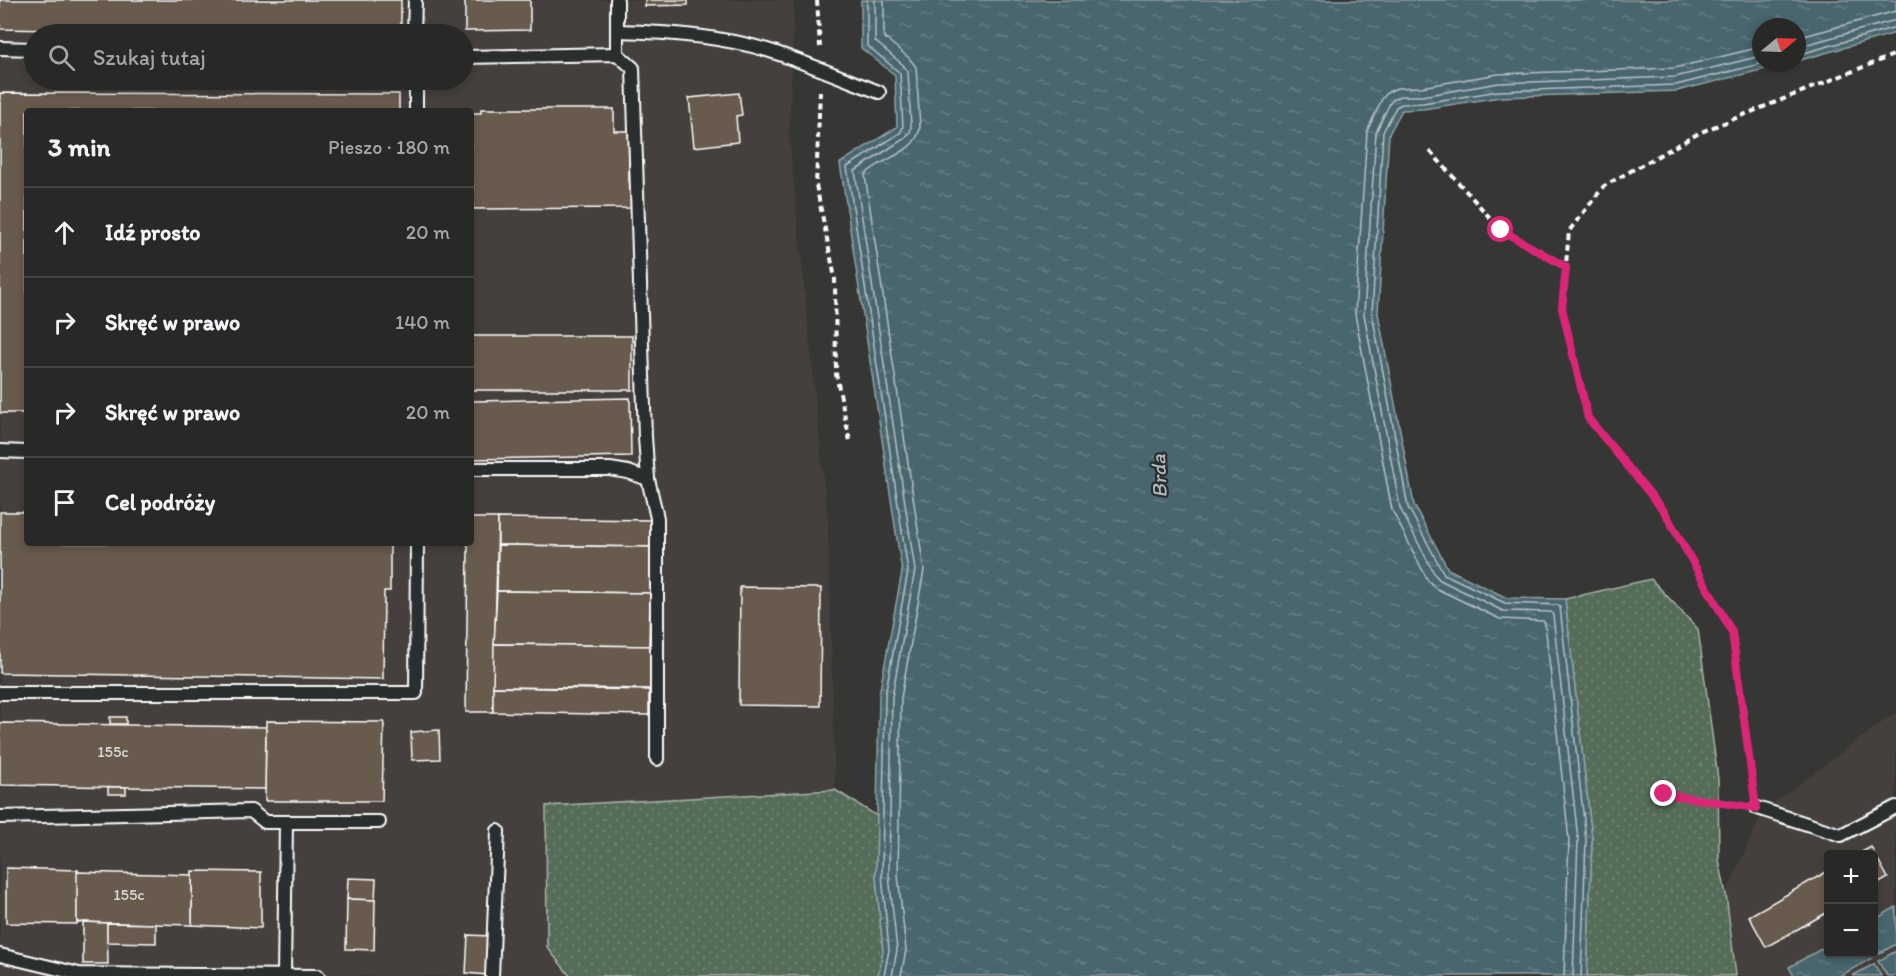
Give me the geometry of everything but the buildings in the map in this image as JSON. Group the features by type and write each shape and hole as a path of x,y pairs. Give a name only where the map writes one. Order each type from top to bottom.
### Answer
{"lane":[{"path":"414,24 415,0"},
{"path":"617,0 617,54"},
{"path":"617,31 652,32 729,42 767,50 879,92"},
{"path":"0,48 24,49"},
{"path":"474,57 617,54 633,68 648,479 657,518 657,759"},
{"path":"416,90 416,108"},
{"path":"0,451 24,452"},
{"path":"474,469 610,469 648,479"},
{"path":"0,693 416,693 417,546"},
{"path":"1756,808 1841,834 1896,807"},
{"path":"0,817 251,812 265,822 379,822"},
{"path":"284,976 286,822"},
{"path":"492,976 498,831"},
{"path":"0,956 79,974 318,976"}],"path":[{"path":"817,0 821,70 816,185 835,278 836,374 850,441"},
{"path":"1664,794 1756,808 1732,632 1664,511 1588,418 1562,308 1569,231 1604,186 1701,132 1896,54"},
{"path":"1430,151 1501,230 1566,267"}],"shaded area":[{"path":"0,0 794,0 789,137 828,524 835,790 547,806 547,947 570,976 0,976"},
{"path":"1896,712 1896,976 1736,976 1726,894 1763,811"}],"green space":[{"path":"1651,579 1698,629 1718,779 1719,860 1726,894 1736,976 1587,976 1592,839 1565,599"},
{"path":"835,790 877,816 876,876 883,951 878,976 570,976 547,947 546,806"}],"water":[{"name":"Brda","path":"861,0 1896,0 1896,33 1806,58 1806,18 1752,18 1753,72 1677,91 1500,97 1402,110 1389,134 1378,313 1414,505 1448,569 1507,598 1565,599 1592,839 1587,976 878,976 883,951 876,876 879,695 902,572 840,163 897,127 895,75 861,48"},
{"path":"1896,907 1896,944 1878,954 1878,918"},
{"path":"1824,947 1824,958 1872,958 1840,976 1794,976 1789,967"},
{"path":"1896,951 1896,976 1887,976 1878,961"},
{"path":"1874,964 1881,976 1852,976"}],"route":[{"path":"1501,230 1566,267 1562,308 1588,418 1664,511 1732,632 1756,808 1664,794"}]}
